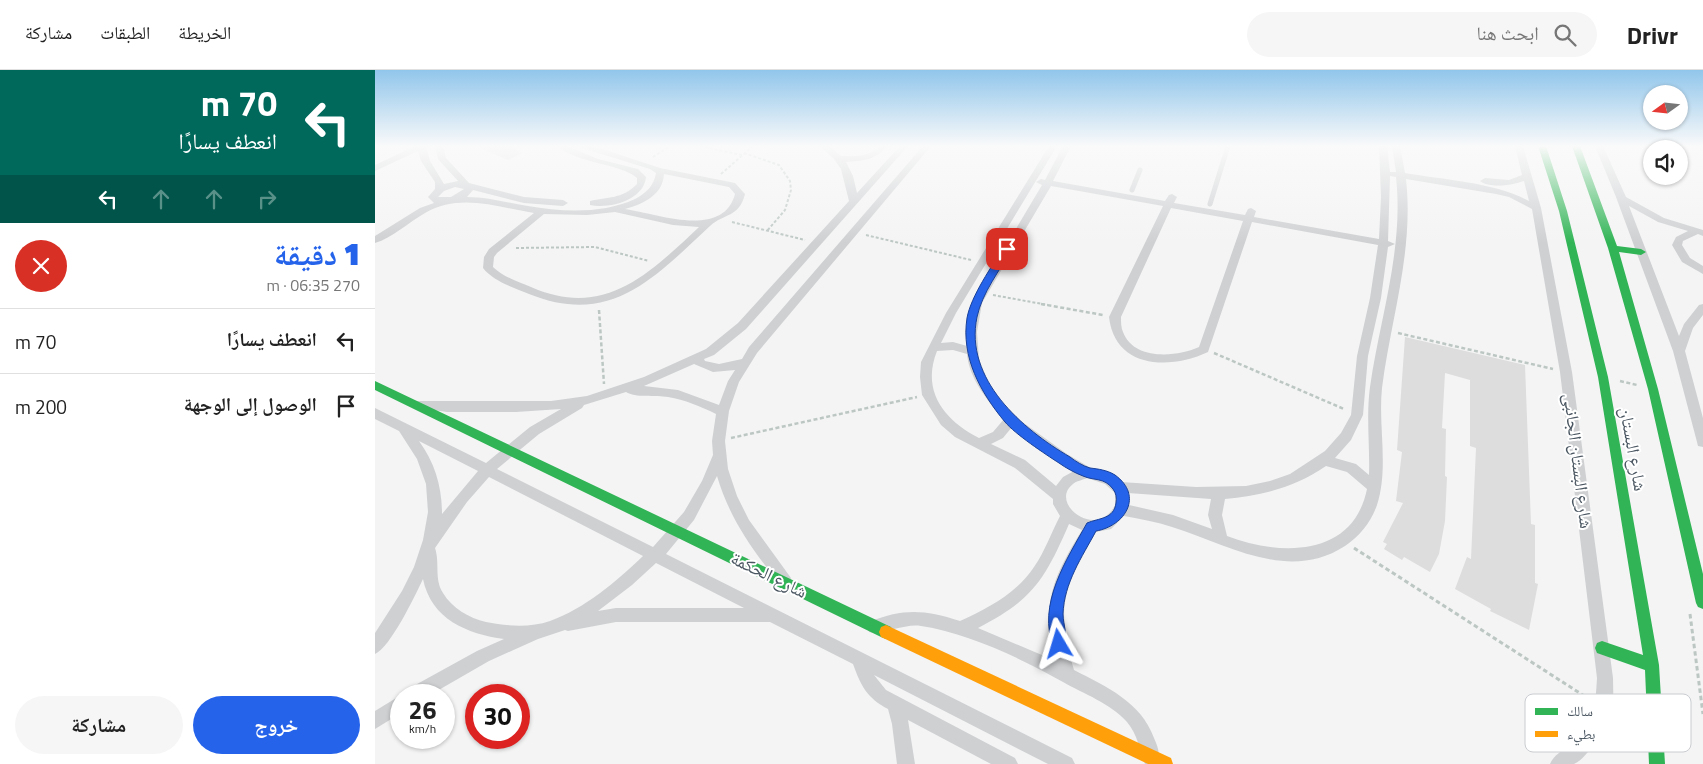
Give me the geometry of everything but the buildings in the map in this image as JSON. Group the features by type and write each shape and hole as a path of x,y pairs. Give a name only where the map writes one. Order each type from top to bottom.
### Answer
{"street":[{"path":"437,178 440,182 435,200 473,198 542,211 613,206 681,224 696,225 719,219 731,211 738,202 740,194 732,185 706,178"},
{"path":"375,240 423,210 467,193 467,185 461,178"},
{"path":"613,206 637,190 643,181 643,178"},
{"path":"375,231 452,184 467,185 481,191 539,202 627,206 649,194 660,178"},
{"path":"850,178 853,200"},
{"path":"415,404 481,408 551,406 587,400 622,390 696,359 733,335 873,178"},
{"path":"791,586 754,542 741,521 723,479 718,457 722,412 744,362 899,178"},
{"path":"1035,178 981,262 933,347 927,362 926,377 928,395 945,422 960,434 1020,464 1058,494"},
{"path":"1046,178 1132,190 1170,201 1210,204 1249,215"},
{"path":"1119,487 1219,494 1243,493 1274,486 1308,472 1338,448 1357,415 1363,352 1381,276 1384,239 1385,178"},
{"path":"1121,509 1173,521 1245,550 1272,555 1298,555 1322,550 1342,540 1359,524 1369,506 1377,455 1376,390 1402,242 1401,178"},
{"path":"1433,178 1497,191 1518,198 1536,208"},
{"path":"1456,178 1496,183 1515,182 1523,178"},
{"name":"شارع البستان الجانبى","path":"1529,178 1536,208 1566,372 1602,648 1605,678 1604,694"},
{"name":"شارع البستان","path":"1552,178 1563,211 1603,377 1652,665 1653,694"},
{"name":"شارع البستان","path":"1588,178 1613,248 1653,389 1703,603"},
{"path":"1613,178 1679,352 1703,442"},
{"path":"1050,179 1402,242"},
{"path":"1050,179 982,294 972,317 971,351 989,392 1010,420 1044,447 1086,472"},
{"path":"1621,197 1653,217 1699,232"},
{"path":"1170,201 1115,317 1114,327 1118,336 1137,353 1151,358 1181,359 1194,355 1204,348 1249,215"},
{"path":"542,211 497,248 489,257 488,268 505,280 558,300 577,302 598,300 622,292 662,264 708,223"},
{"path":"1699,232 1679,238 1677,245 1679,252 1686,260 1703,271"},
{"path":"1613,248 1641,252"},
{"path":"1679,352 1688,326 1703,308"},
{"path":"933,347 953,346 971,351"},
{"path":"696,359 707,367 716,369 735,366 744,362"},
{"name":"شارع الحكمة","path":"375,385 510,448 875,627 1158,761"},
{"path":"622,390 660,391 677,394 693,398 722,412"},
{"path":"375,646 395,619 415,584 430,546 457,503 510,448 547,422 587,400"},
{"name":"شارع الحكمة","path":"375,413 1066,764"},
{"path":"978,444 998,434 1010,420"},
{"path":"400,426 419,446 431,472 435,504 428,573 434,593 447,610 466,623 491,630 520,632 616,615 772,615"},
{"path":"433,684 483,656 551,628 605,597 655,555 678,531 699,501 718,457"},
{"path":"1324,460 1351,468 1373,486"},
{"path":"1086,472 1099,473 1111,479 1119,487 1123,498 1121,509 1115,518 1105,524 1092,526 1078,524 1066,516 1059,506 1058,494 1063,484 1073,476 1086,472"},
{"path":"1219,494 1215,515 1221,539"},
{"path":"963,628 1001,608 1031,583 1040,571 1066,516"},
{"path":"1068,676 1057,633 1058,594 1062,580 1092,526"},
{"path":"875,627 905,618 935,620 963,628 1068,676 1117,703 1130,713 1158,761"},
{"path":"1602,648 1652,665"},
{"path":"859,658 872,688 880,696 1009,764"},
{"path":"895,704 901,724 906,764"},
{"path":"375,721 390,711"},
{"name":"شارع البستان الجانبى","path":"1559,764 1575,752"}],"lane":[{"path":"1132,190 1137,178"},
{"path":"1210,204 1218,178"}],"path":[{"path":"767,231 785,210 791,190 788,178"},
{"path":"719,219 816,243"},
{"path":"853,232 981,262"},
{"path":"497,248 595,247 662,264"},
{"path":"982,294 1115,317"},
{"path":"598,300 605,395"},
{"path":"1387,330 1566,372"},
{"path":"1204,348 1357,415"},
{"path":"1603,377 1653,389"},
{"path":"718,441 928,395"},
{"path":"1342,540 1581,694"},
{"path":"1700,685 1703,714"}],"traffic: fast":[{"path":"1552,178 1563,211 1603,377 1652,665 1653,694"},
{"path":"1588,178 1613,248 1653,389 1703,603"},
{"path":"1613,248 1641,252"},
{"path":"375,385 886,632"},
{"path":"1602,648 1652,665"},
{"path":"1656,752 1657,764"}],"traffic: slow":[{"path":"886,632 1165,764"}],"route":[{"path":"1007,249 987,283 972,317 971,351 981,379 1010,420 1064,460 1086,472 1099,473 1111,479 1119,487 1123,498 1121,509 1115,518 1105,524 1092,526 1062,580 1056,613 1059,644"}]}
